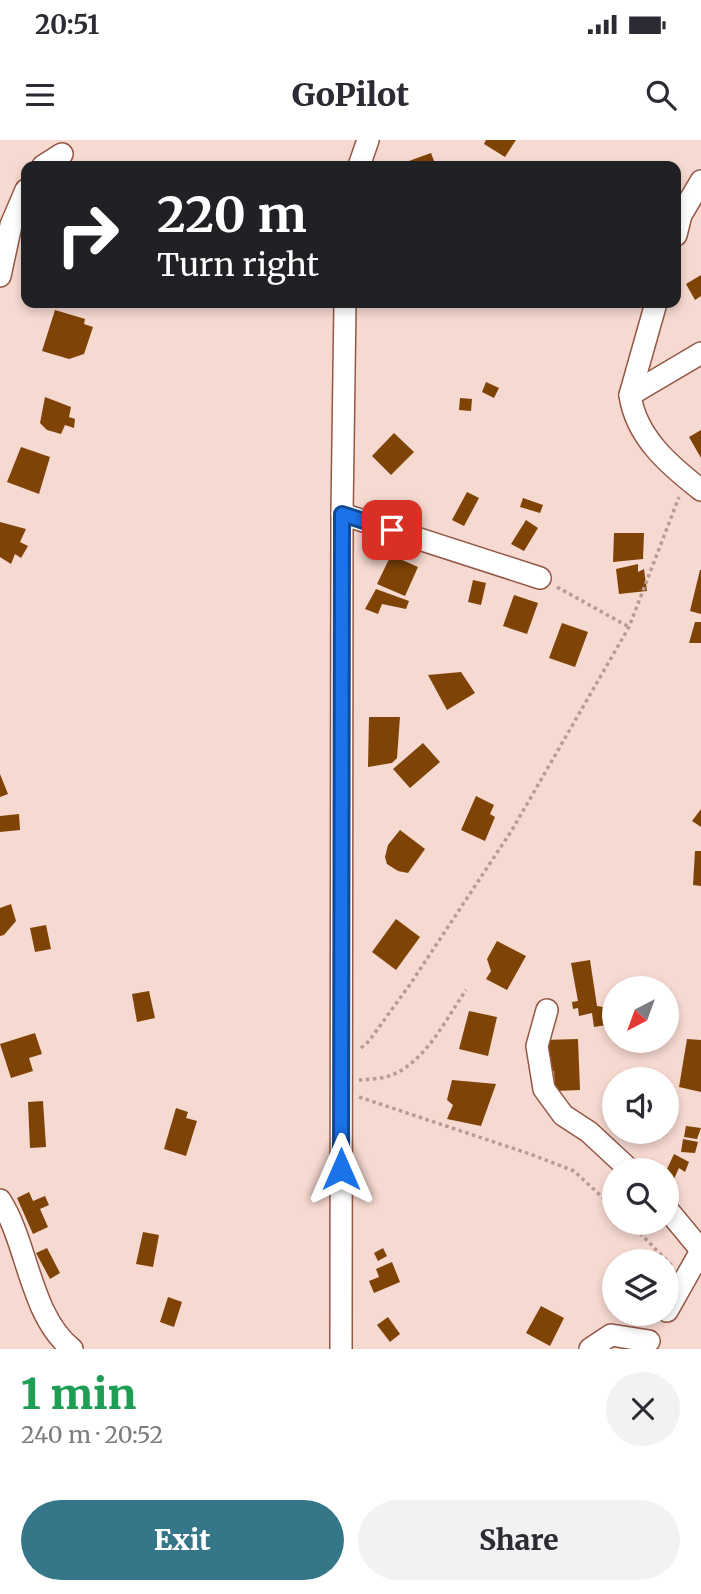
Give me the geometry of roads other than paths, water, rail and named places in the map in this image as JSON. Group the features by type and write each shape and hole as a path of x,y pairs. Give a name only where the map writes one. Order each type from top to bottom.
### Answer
{"street":[{"path":"361,161 368,140"},
{"path":"51,161 62,154"},
{"path":"681,215 701,181"},
{"path":"0,276 11,225 21,202"},
{"path":"341,1349 342,514 345,308"},
{"path":"655,308 630,395 632,411 639,426 659,453 694,484"},
{"path":"630,395 701,353"},
{"path":"342,514 540,578"},
{"path":"547,1010 537,1046 544,1089 563,1115 589,1132 617,1158"},
{"path":"0,1200 46,1316 65,1344 72,1349"},
{"path":"679,1224 701,1251 679,1290"},
{"path":"590,1349 611,1335 648,1345 659,1326"}]}
